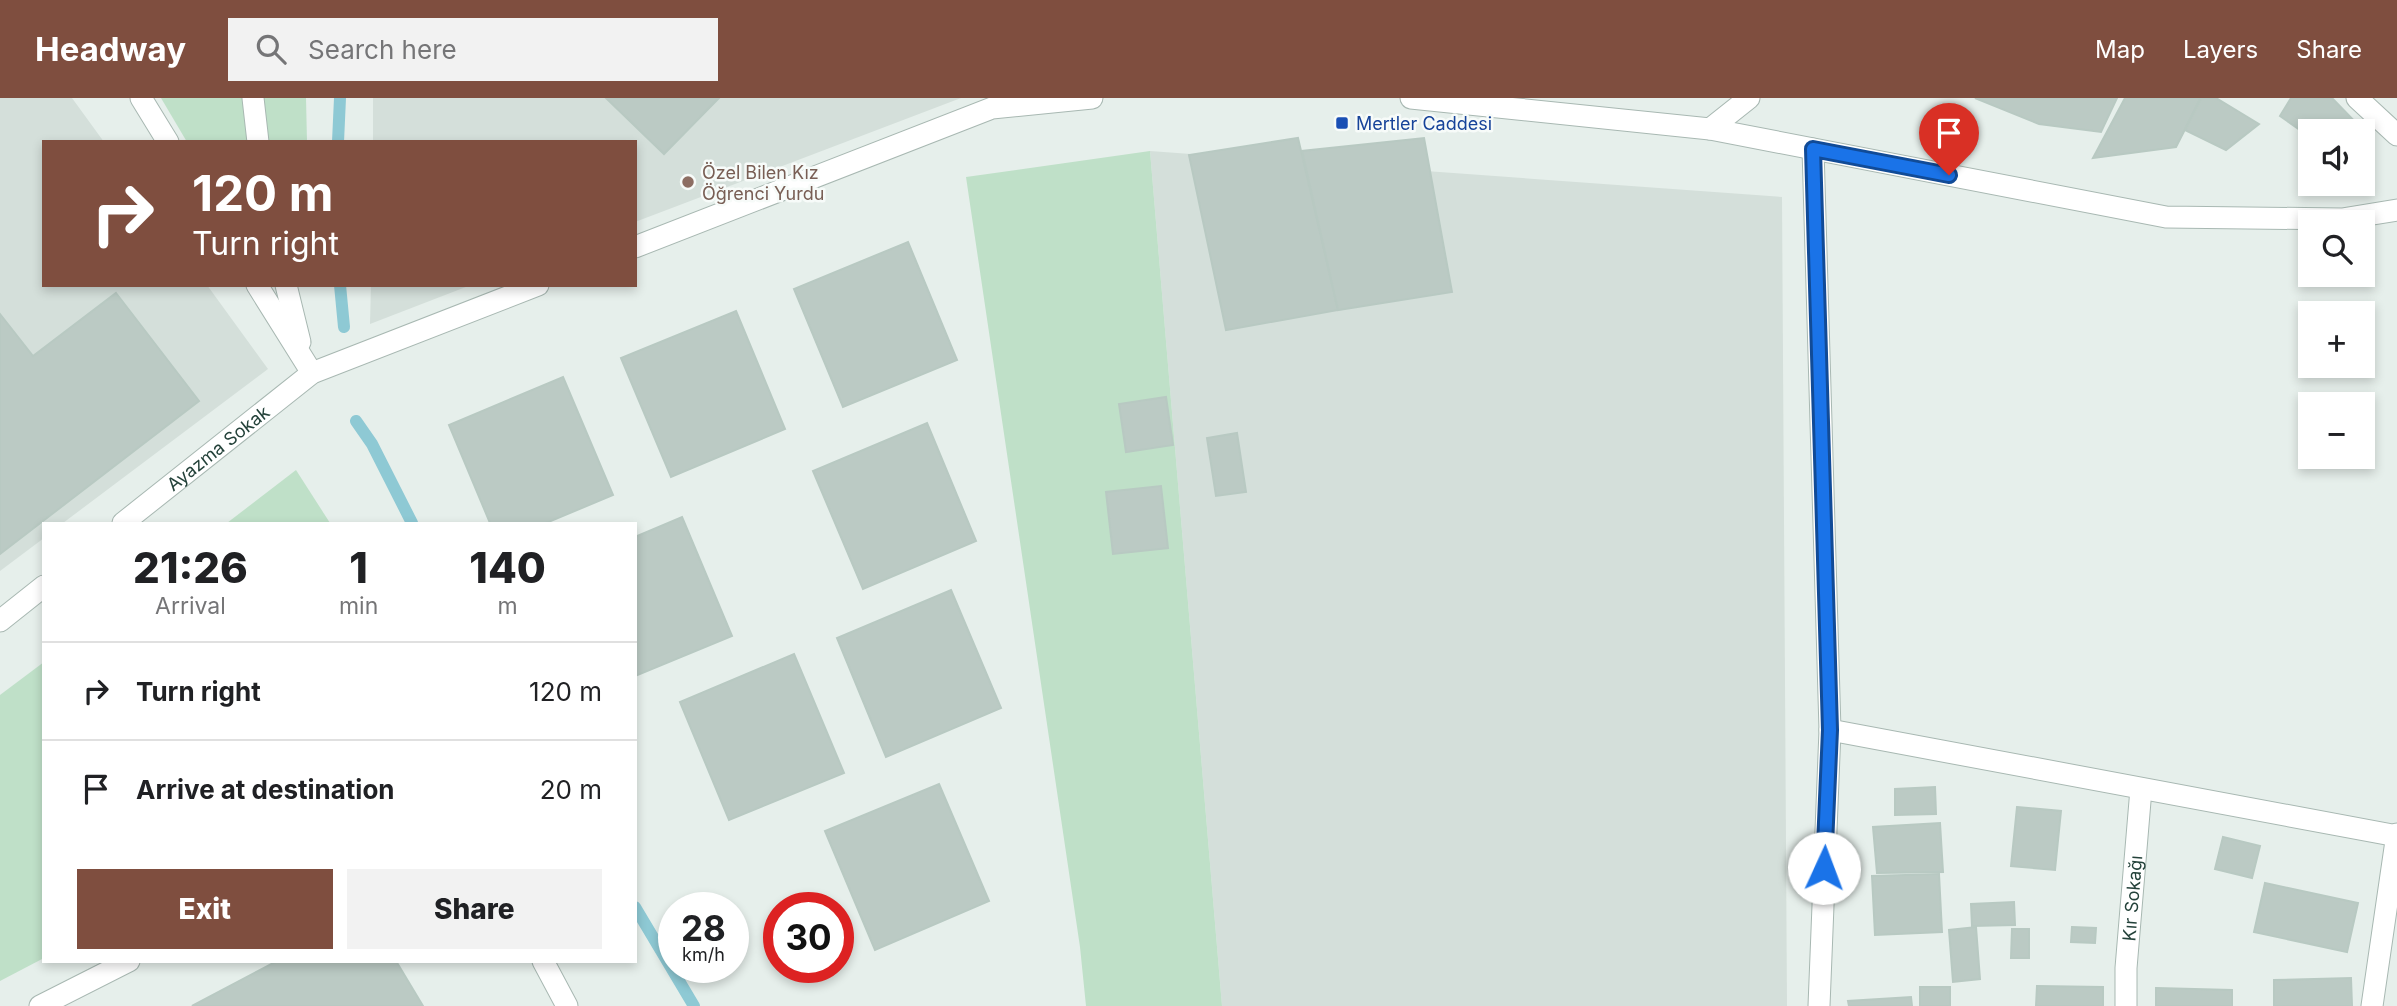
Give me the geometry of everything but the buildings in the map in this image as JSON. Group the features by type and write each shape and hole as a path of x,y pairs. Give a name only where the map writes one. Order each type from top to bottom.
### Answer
{"street":[{"path":"141,98 167,140"},
{"path":"253,98 258,140"},
{"path":"637,246 992,108 1092,98"},
{"path":"1411,98 1710,129 2166,217 2342,219 2397,210"},
{"path":"1710,129 1749,98"},
{"path":"2357,98 2397,135"},
{"path":"1813,149 1830,730 1819,1006"},
{"path":"258,287 308,367"},
{"path":"287,287 308,367"},
{"name":"Ayazma Sokak","path":"124,522 308,367 532,287"},
{"path":"0,621 42,588"},
{"path":"1830,730 2397,836 2372,1006"},
{"name":"Kır Sokağı","path":"2126,1006 2126,968 2141,789"},
{"path":"40,1006 125,963"},
{"path":"545,963 567,1006"}],"shaded area":[{"path":"0,98 72,98 103,140 42,140 42,287 208,287 268,369 64,522 42,522 42,540 0,571"},
{"name":"Özel Bilen Kız Öğrenci Yurdu","path":"373,98 961,98 637,221 637,140 373,140"},
{"path":"1150,151 1782,197 1787,1006 1222,1006"},
{"path":"371,287 466,287 370,324"}],"green space":[{"path":"161,98 306,98 307,140 186,140"},
{"path":"1150,151 1222,1006 1086,1006 1080,947 966,177"},
{"path":"296,470 329,522 228,522"},
{"path":"42,664 42,959 0,981 0,695"}],"waterway":[{"path":"338,140 340,98"},
{"path":"340,287 344,327"},
{"path":"356,421 372,444 411,522"},
{"path":"637,910 694,1006"}],"place":[{"name":"Mertler Caddesi","path":"1342,123"},
{"name":"Özel Bilen Kız Öğrenci Yurdu","path":"688,182"}],"route":[{"path":"1824,868 1830,730 1813,149 1949,175"}]}
